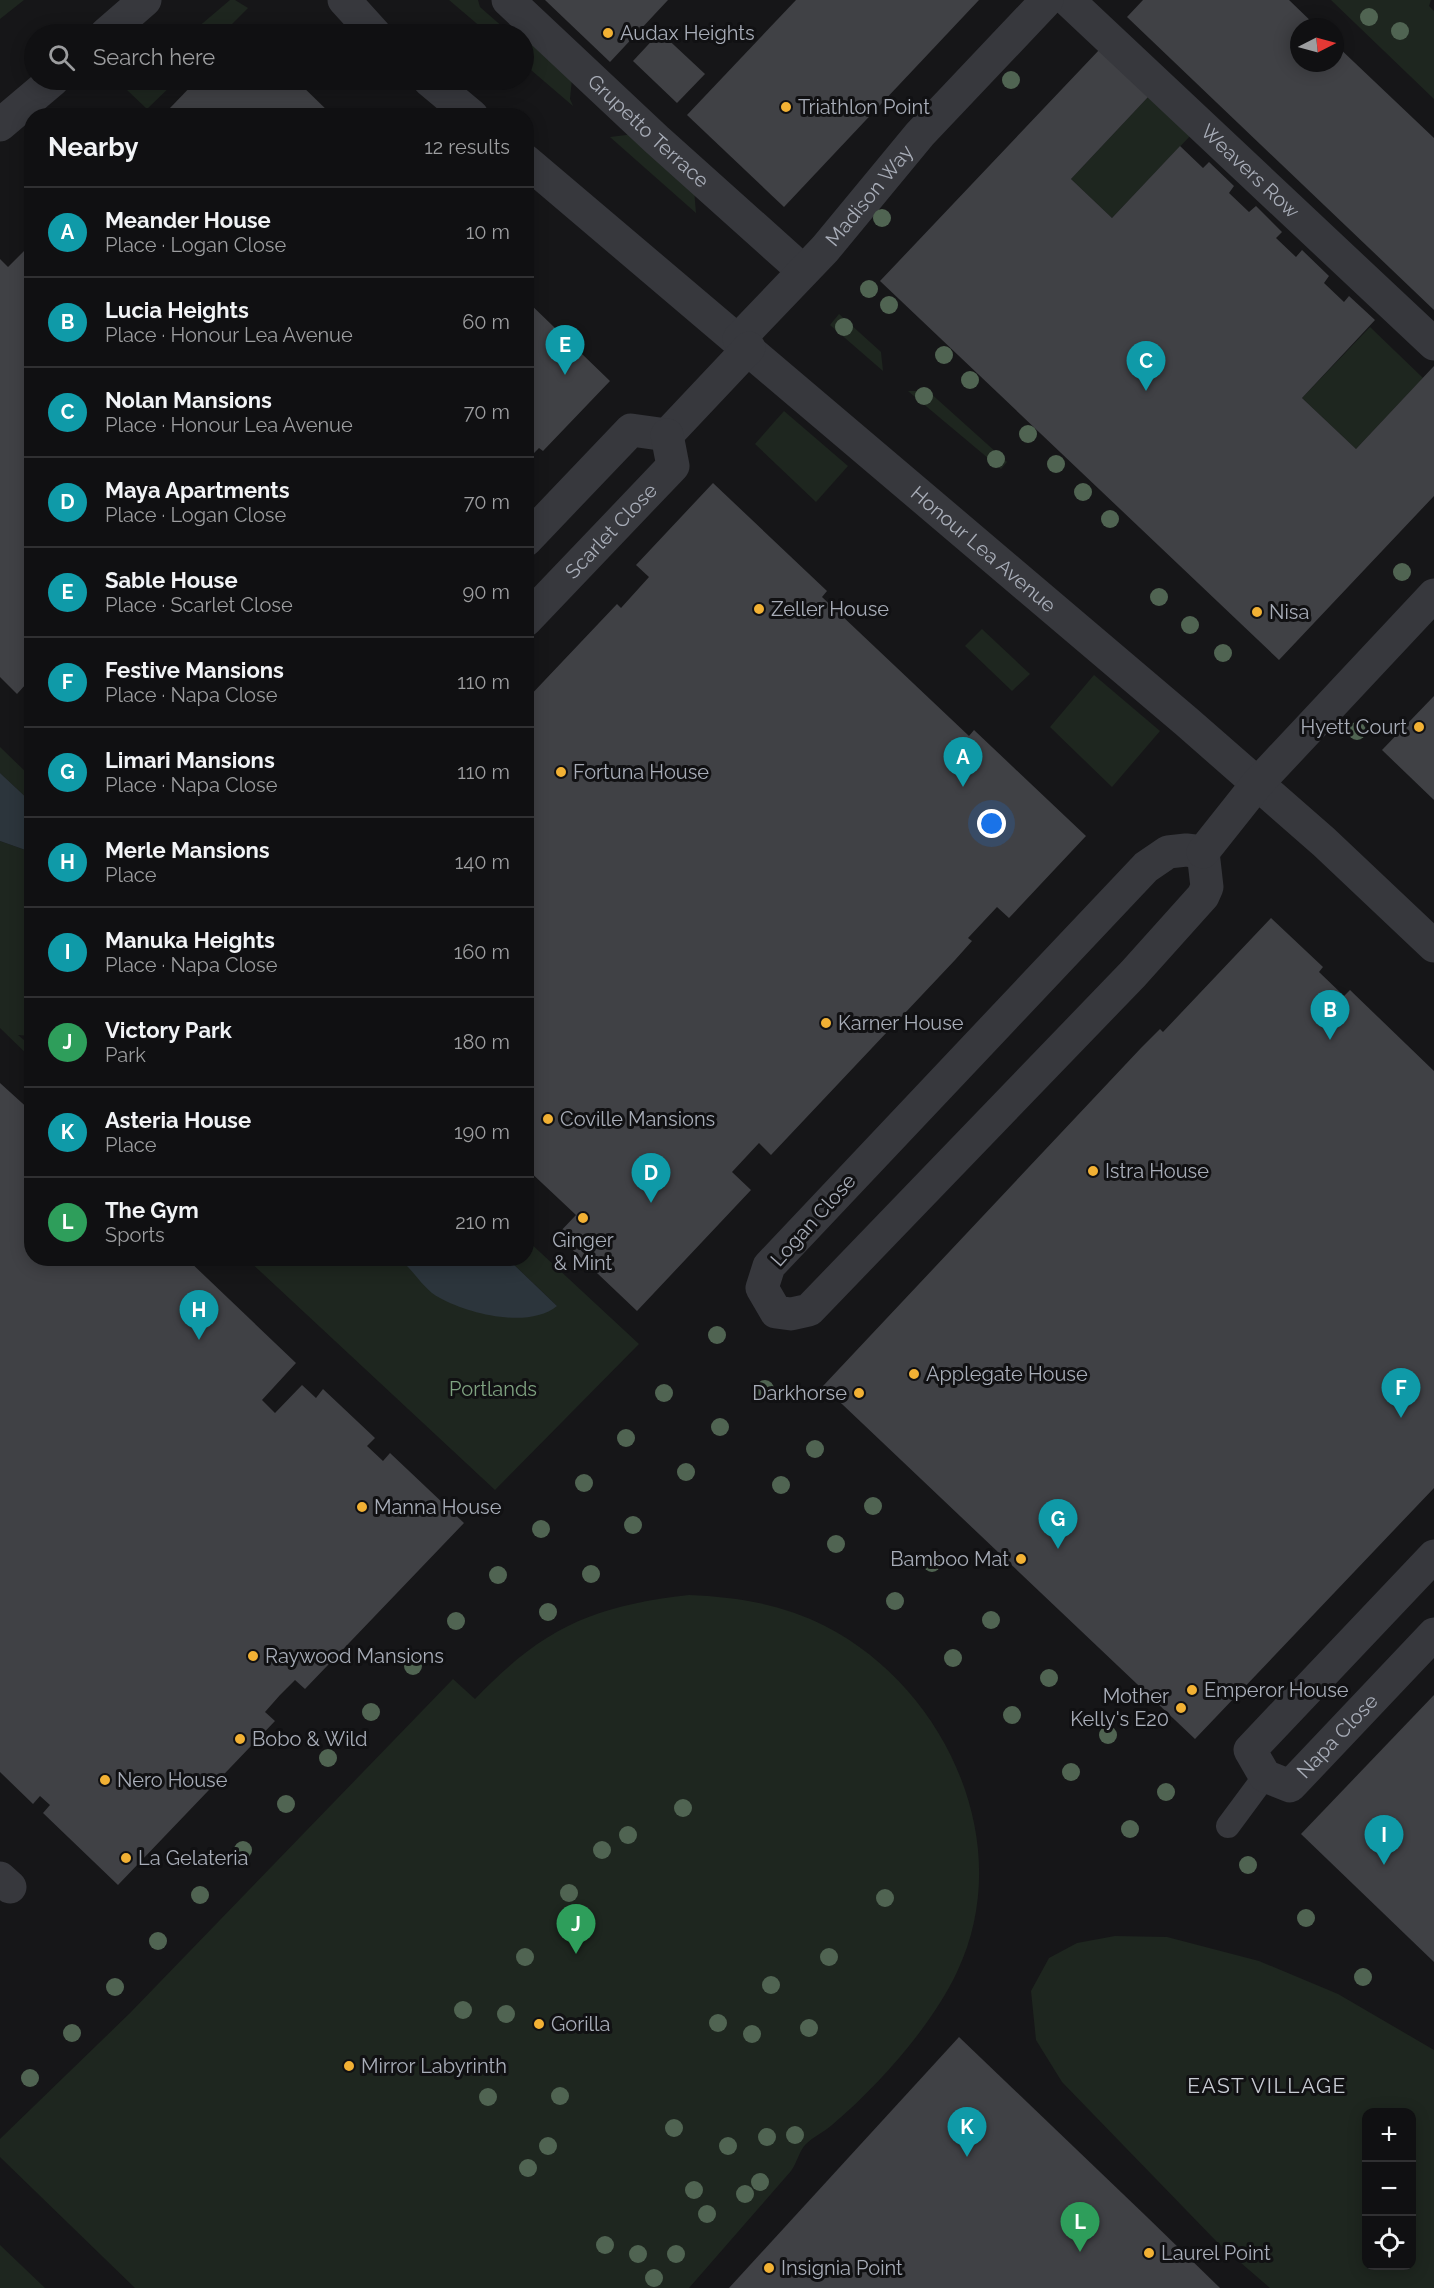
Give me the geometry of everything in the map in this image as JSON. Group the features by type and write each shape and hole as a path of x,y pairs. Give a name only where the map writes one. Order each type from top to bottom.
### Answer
{"street":[{"path":"117,24 146,0"},
{"path":"344,0 366,24"},
{"name":"Grupetto Terrace","path":"508,0 534,24"},
{"name":"Madison Way","path":"744,344 920,134 1047,0"},
{"name":"Weavers Row","path":"1068,0 1434,344"},
{"name":"Grupetto Terrace","path":"534,24 656,139 791,260"},
{"path":"0,125 41,90"},
{"path":"441,90 462,108"},
{"name":"Honour Lea Avenue","path":"534,168 744,344 1257,784 1434,946"},
{"path":"534,532 631,430 667,435 744,344"},
{"name":"Scarlet Close","path":"534,613 600,555 673,466 667,435"},
{"path":"1203,852 1257,784 1434,595"},
{"name":"Logan Close","path":"1186,850 1203,852 1207,871 1207,887 1203,896 1133,974 809,1310 791,1314 776,1312 762,1288 769,1266 1146,867 1168,852 1186,850"},
{"name":"Napa Close","path":"1434,1556 1250,1750 1265,1776 1290,1786 1434,1634"}],"lane":[{"path":"1228,1827 1265,1776"}],"green space":[{"path":"0,0 24,0 0,19"},
{"path":"230,0 235,0 248,8 232,24 202,24"},
{"path":"449,0 478,0 480,7 500,24 477,24"},
{"path":"1331,0 1431,0 1429,6 1434,11 1434,99"},
{"path":"534,41 572,79 570,99 573,106 534,73"},
{"path":"127,90 167,90 148,108"},
{"path":"1149,96 1191,135 1112,218 1071,179"},
{"path":"634,134 694,189 696,213 610,137"},
{"path":"839,314 881,352 883,371 830,325"},
{"path":"1370,327 1423,378 1356,449 1302,398"},
{"path":"908,391 928,391 1007,462 1001,469"},
{"path":"784,411 848,466 816,502 755,444"},
{"path":"982,629 1030,674 1012,691 965,646"},
{"path":"1094,675 1160,731 1112,787 1050,727"},
{"path":"0,747 24,770 24,795 0,773"},
{"path":"0,841 24,850 24,1035 18,1035 24,1040 24,1051 0,1028"},
{"name":"Portlands","path":"534,1246 639,1344 495,1490 255,1266 410,1266 557,1306 515,1266 534,1266"},
{"path":"689,1595 759,1603 809,1618 868,1653 905,1688 936,1729 959,1774 974,1823 979,1873 974,1923 957,1972 933,2014 885,2074 832,2125 806,2144 791,2171 689,2288 135,2288 0,2157 0,2139 130,2013 453,1679 475,1699 523,1654 571,1624 624,1606"},
{"path":"1115,1936 1167,1937 1259,1961 1338,1994 1434,2050 1434,2288 1270,2288 1219,2244 1062,2082 1036,2040 1031,1991 1049,1958 1077,1943"},
{"path":"0,2245 45,2288 0,2288"}],"shaded area":[{"path":"0,773 24,795 24,850 0,841"},
{"path":"407,1266 515,1266 557,1306 531,1317 499,1317 452,1304 431,1292"}],"building":[{"name":"Audax Heights","path":"545,0 668,0 610,62"},
{"name":"Triathlon Point","path":"796,0 979,0 784,207 687,115"},
{"path":"1143,0 1289,0 1308,18 1290,18 1290,72 1344,72 1344,53 1434,138 1434,310 1127,17"},
{"path":"660,32 705,74 677,103 633,61"},
{"path":"1100,49 1149,96 1071,179 1112,218 1180,146 1203,168 1209,162 1234,186 1229,193 1249,212 1256,206 1282,232 1276,238 1296,257 1302,250 1329,276 1324,283 1344,302 1349,296 1375,320 1302,398 1356,449 1434,366 1434,496 1279,660 880,281"},
{"path":"187,90 306,90 325,108 170,108"},
{"path":"24,251 24,686 17,694 0,677 0,259 8,267"},
{"path":"534,308 610,381 543,451 539,448 534,453"},
{"path":"713,483 827,591 822,597 969,736 974,730 1086,836 1009,918 997,907 968,938 972,941 955,960 771,1155 759,1143 732,1172 751,1190 637,1311 557,1235 576,1215 534,1176 534,692 617,604 621,608 649,577 636,565"},
{"name":"Hyett Court","path":"1434,696 1434,800 1382,750"},
{"path":"1271,918 1323,967 1319,972 1344,996 1350,990 1434,1071 1434,1488 1195,1739 823,1386 1141,1048 1160,1029 1163,1032"},
{"path":"0,1083 24,1105 24,1266 194,1266 296,1363 262,1400 275,1413 302,1385 316,1398 323,1389 375,1438 367,1446 383,1461 390,1453 464,1523 305,1689 295,1680 280,1695 265,1712 275,1721 118,1885 43,1813 50,1805 40,1796 33,1804 0,1772"},
{"path":"1434,1695 1434,1962 1301,1834"},
{"path":"959,2037 1147,2217 1220,2288 729,2288"}],"place":[{"name":"Audax Heights","path":"608,33"},
{"name":"Triathlon Point","path":"786,107"},
{"name":"Sable House","path":"565,375"},
{"name":"Nolan Mansions","path":"1146,391"},
{"name":"Zeller House","path":"759,609"},
{"name":"Nisa","path":"1257,612"},
{"name":"Hyett Court","path":"1419,727"},
{"name":"Fortuna House","path":"561,772"},
{"name":"Meander House","path":"963,787"},
{"name":"Karner House","path":"826,1023"},
{"name":"Lucia Heights","path":"1330,1040"},
{"name":"Coville Mansions","path":"548,1119"},
{"name":"Istra House","path":"1093,1171"},
{"name":"Maya Apartments","path":"651,1203"},
{"name":"Ginger & Mint","path":"583,1218"},
{"name":"Merle Mansions","path":"199,1340"},
{"name":"Applegate House","path":"914,1374"},
{"name":"Darkhorse","path":"859,1393"},
{"name":"Festive Mansions","path":"1401,1418"},
{"name":"Manna House","path":"362,1507"},
{"name":"Limari Mansions","path":"1058,1549"},
{"name":"Bamboo Mat","path":"1021,1559"},
{"name":"Raywood Mansions","path":"253,1656"},
{"name":"Emperor House","path":"1192,1690"},
{"name":"Mother Kelly's E20","path":"1181,1708"},
{"name":"Bobo & Wild","path":"240,1739"},
{"name":"Nero House","path":"105,1780"},
{"name":"La Gelateria","path":"126,1858"},
{"name":"Manuka Heights","path":"1384,1865"},
{"name":"Victory Park","path":"576,1954"},
{"name":"Gorilla","path":"539,2024"},
{"name":"Mirror Labyrinth","path":"349,2066"},
{"name":"Asteria House","path":"967,2157"},
{"name":"The Gym","path":"1080,2252"},
{"name":"Laurel Point","path":"1149,2253"},
{"name":"Insignia Point","path":"769,2268"}],"district":[{"name":"EAST VILLAGE","path":"1267,2085"}]}
